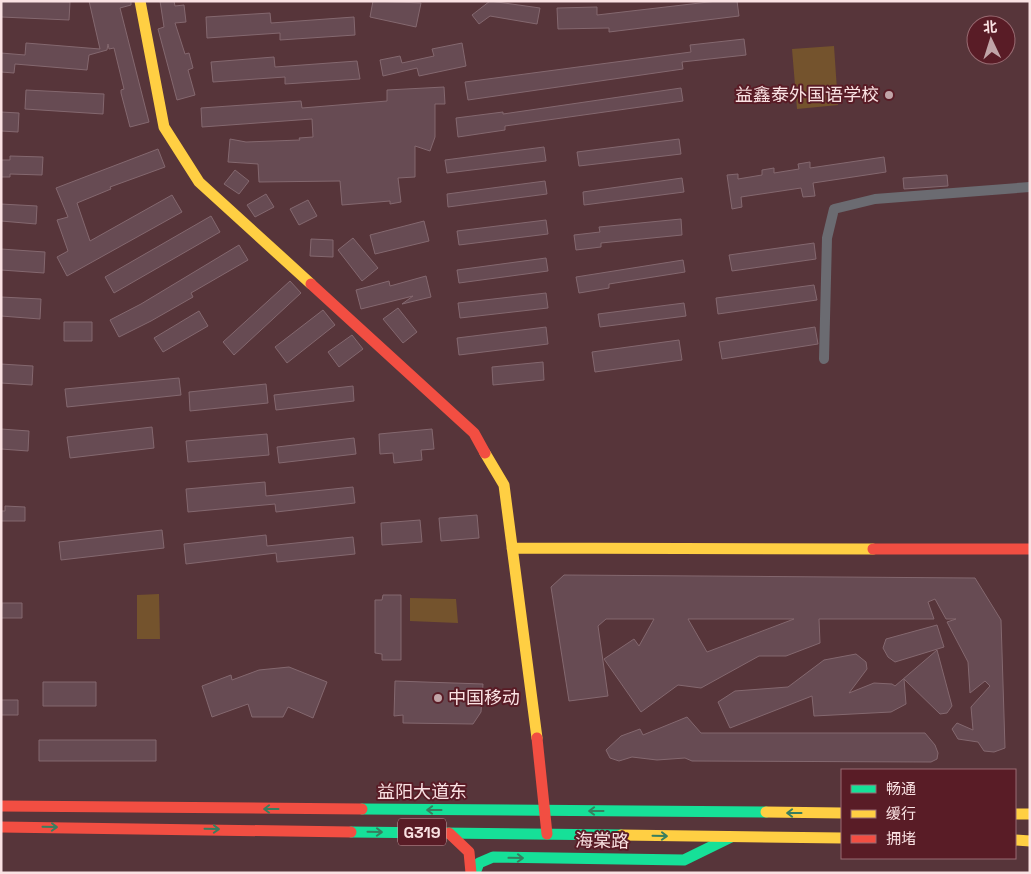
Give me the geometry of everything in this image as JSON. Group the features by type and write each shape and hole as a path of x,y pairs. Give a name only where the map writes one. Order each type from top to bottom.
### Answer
{"street":[{"path":"140,1 164,128 199,182 474,434 504,485 546,811 547,834"},
{"path":"824,358 827,238 834,209 875,199 1030,187"},
{"path":"512,548 1030,549"},
{"name":"益阳大道东","path":"1,806 841,813"},
{"path":"1016,814 1030,814"},
{"name":"G319","path":"1,826 841,838"},
{"name":"海棠路","path":"449,833 469,852 473,873"},
{"name":"海棠路","path":"473,873 479,863 493,857 684,860 731,837"},
{"path":"1016,840 1030,840"}],"shaded area":[{"path":"834,46 838,105 797,109 792,49"},
{"path":"159,594 160,639 137,639 137,595"},
{"path":"410,598 456,599 458,623 410,621"}],"building":[{"path":"1,1 70,2 69,20 1,17"},
{"path":"89,1 131,1 131,5 120,8 149,122 130,127 121,93 121,90 124,89 114,48 109,49 108,44 107,50 89,55 87,70 15,64 14,73 1,72 1,53 25,55 26,43 100,49"},
{"path":"160,1 174,1 175,6 184,5 186,22 175,23 185,54 189,53 193,68 188,70 195,95 177,100 158,29 164,27"},
{"path":"373,1 421,3 416,27 370,17"},
{"path":"490,1 540,8 537,24 490,16 479,24 472,15"},
{"path":"717,1 737,1 739,16 609,32 609,28 558,29 557,8 597,7 597,15"},
{"path":"270,13 271,23 354,17 355,35 280,40 280,33 207,38 206,17"},
{"path":"744,39 746,55 682,62 683,69 468,100 465,82 691,52 690,45"},
{"path":"462,43 466,66 419,76 417,68 383,76 380,60 400,56 402,63 434,56 432,49"},
{"path":"274,57 275,67 357,61 360,79 285,84 285,77 213,82 211,62"},
{"path":"444,87 445,104 435,104 435,137 430,151 415,146 415,177 398,178 401,202 390,204 390,201 342,205 340,181 259,182 258,164 228,162 230,139 246,142 300,140 299,138 313,137 312,119 202,127 201,108 301,101 302,108 387,101 387,90"},
{"path":"681,88 683,101 505,126 505,130 458,137 456,118 503,112 503,114"},
{"path":"26,90 104,94 103,114 25,109"},
{"path":"1,112 19,113 18,132 1,131"},
{"path":"679,139 681,154 579,166 577,152"},
{"path":"544,147 546,161 447,173 445,160"},
{"path":"158,149 165,167 110,187 111,189 77,203 90,241 172,195 182,212 67,276 57,257 68,251 57,220 68,217 56,188"},
{"path":"10,156 43,157 42,175 10,174 10,177 1,177 1,160 10,160"},
{"path":"884,157 886,172 813,183 815,196 803,197 801,188 741,197 742,207 732,209 727,175 738,174 738,179 762,175 762,170 774,168 774,173 799,169 798,164 810,162 810,168"},
{"path":"235,170 249,181 239,194 224,184"},
{"path":"947,175 948,186 904,189 903,178"},
{"path":"682,178 684,192 584,205 583,192"},
{"path":"545,181 547,194 448,207 447,194"},
{"path":"266,194 274,207 255,217 247,205"},
{"path":"308,200 317,216 299,225 290,209"},
{"path":"1,204 37,206 36,224 1,221"},
{"path":"211,216 220,232 114,293 105,277"},
{"path":"681,219 682,235 601,243 601,247 576,250 574,235 600,232 599,227"},
{"path":"546,220 548,234 459,245 457,231"},
{"path":"424,221 429,241 375,254 370,235"},
{"path":"353,238 378,268 362,281 338,250"},
{"path":"311,239 333,240 333,257 310,256"},
{"path":"814,243 816,259 732,271 729,255"},
{"path":"239,245 248,260 191,293 193,297 119,337 110,320 141,304"},
{"path":"1,249 45,252 44,273 1,270"},
{"path":"546,258 548,271 459,283 457,270"},
{"path":"683,260 685,272 609,284 609,288 579,293 576,277"},
{"path":"426,276 431,297 402,304 413,296 361,309 356,290 389,281 390,286"},
{"path":"290,281 301,293 234,355 223,342"},
{"path":"814,285 817,300 718,314 716,298"},
{"path":"546,293 548,308 460,318 458,303"},
{"path":"1,297 41,299 40,319 1,316"},
{"path":"684,303 686,316 600,327 598,314"},
{"path":"398,308 417,332 403,343 383,319"},
{"path":"323,310 335,325 287,363 275,347"},
{"path":"199,311 208,326 163,352 154,338"},
{"path":"64,322 92,322 92,341 64,341"},
{"path":"546,327 548,344 459,355 457,338"},
{"path":"815,327 818,344 722,359 719,342"},
{"path":"352,335 363,349 339,367 328,352"},
{"path":"679,340 682,360 595,372 592,352"},
{"path":"543,362 544,380 493,385 492,367"},
{"path":"1,364 33,366 32,385 1,383"},
{"path":"179,378 181,395 67,407 65,389"},
{"path":"266,384 268,403 190,411 189,392"},
{"path":"353,386 354,401 276,410 274,395"},
{"path":"152,427 154,448 70,458 67,437"},
{"path":"1,429 29,431 28,451 1,449"},
{"path":"432,429 434,449 421,450 422,460 394,463 393,453 380,454 379,434"},
{"path":"267,434 269,455 188,462 186,441"},
{"path":"354,438 356,454 279,463 277,447"},
{"path":"265,482 266,496 353,487 355,503 276,512 275,504 188,512 186,489"},
{"path":"5,506 25,507 25,521 1,521 1,511 5,511"},
{"path":"477,515 479,538 441,541 439,518"},
{"path":"420,520 422,542 382,545 381,523"},
{"path":"162,530 164,548 61,560 59,542"},
{"path":"266,535 267,546 353,537 355,554 277,562 276,553 186,564 184,544"},
{"path":"564,575 975,578 1001,620 1005,748 994,752 984,751 978,742 958,739 952,729 957,723 973,730 971,707 990,686 985,681 970,693 968,662 947,622 956,619 946,619 935,599 928,602 934,619 819,619 820,643 786,656 759,656 701,688 678,685 641,712 604,659 634,639 639,646 654,619 606,619 598,626 608,696 569,701 551,587","holes":["688,619 794,619 707,652"]},
{"path":"383,595 401,595 401,660 382,660 382,654 375,653 375,600 382,600"},
{"path":"2,603 22,603 22,618 1,618"},
{"path":"937,625 944,647 895,662 888,657 883,648 886,639"},
{"path":"937,650 952,706 947,713 940,714 904,679 906,704 891,712 814,716 812,696 730,728 718,702 735,691 788,687 824,660 856,654 866,662 867,669 849,693 874,683 892,684 895,686"},
{"path":"289,667 327,682 313,718 288,707 283,717 252,717 248,704 212,717 202,686 231,675 232,680 259,670"},
{"name":"中国移动","path":"395,681 483,684 481,712 473,724 403,723 403,715 394,716"},
{"path":"43,682 96,682 96,706 43,706"},
{"path":"1,700 18,700 18,715 1,715"},
{"path":"687,717 701,733 925,733 935,745 938,753 937,759 931,762 692,761 685,758 657,760 632,757 619,761 610,758 606,750 621,736 640,729 643,735"},
{"path":"39,740 156,740 156,761 39,761"}],"traffic: fast":[{"path":"362,809 766,812"},
{"path":"351,832 621,835"},
{"path":"475,873 479,863 493,857 684,860 731,837"}],"traffic: slow":[{"path":"140,1 164,127 199,182 311,284"},
{"path":"485,453 504,485 537,738"},
{"path":"512,548 873,549"},
{"path":"766,812 841,813"},
{"path":"1016,814 1030,814"},
{"path":"621,835 841,838"},
{"path":"1016,840 1030,841"}],"traffic: jam":[{"path":"311,284 474,433 485,453"},
{"path":"873,549 1030,549"},
{"path":"537,738 547,834"},
{"path":"1,806 362,809"},
{"path":"1,827 351,832"},
{"path":"449,833 469,852 471,873"}],"place":[{"name":"益鑫泰外国语学校","path":"889,95"},
{"name":"中国移动","path":"438,698"}]}
